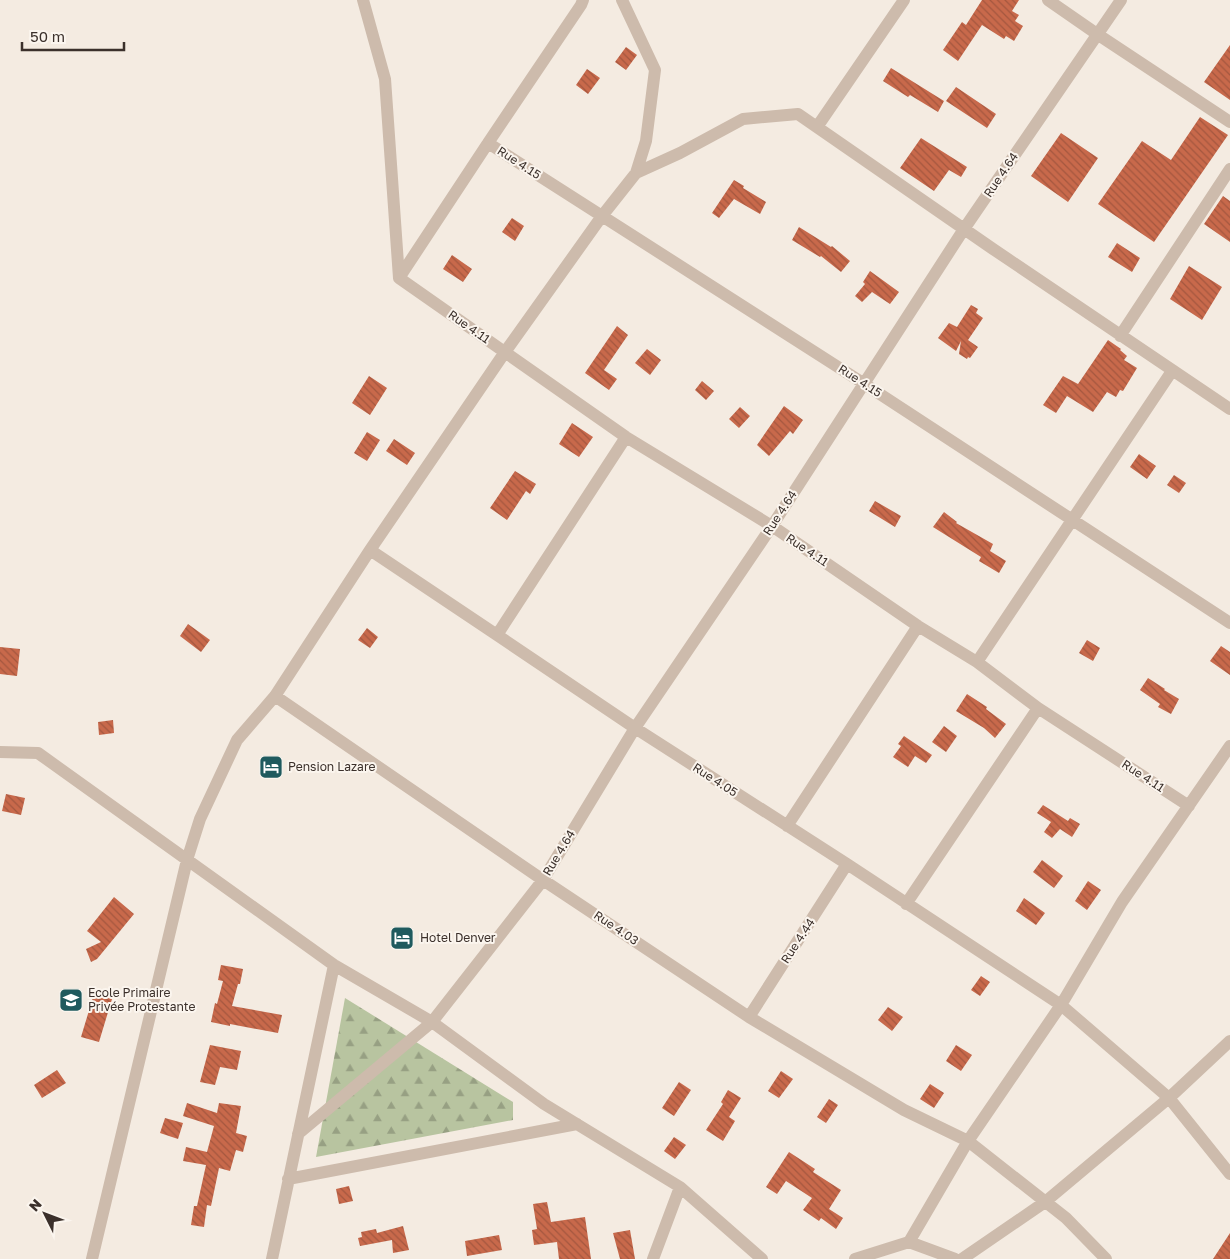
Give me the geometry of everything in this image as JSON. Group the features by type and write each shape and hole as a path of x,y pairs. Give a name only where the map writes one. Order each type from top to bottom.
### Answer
{"street":[{"path":"363,0 386,79 399,278"},
{"path":"399,278 583,0"},
{"path":"92,1259 187,860 200,819 237,740 275,696 370,550 504,352 602,216 636,173 646,141 656,70 622,0"},
{"path":"817,127 904,0"},
{"path":"1048,0 1096,34 1230,122"},
{"name":"Rue 4.64","path":"298,1134 432,1022 543,880 635,728 772,526 964,229 1121,0"},
{"path":"636,173 680,153 743,119 798,114 1120,336 1230,409"},
{"name":"Rue 4.15","path":"488,143 863,383 1230,624"},
{"path":"1120,336 1230,169"},
{"name":"Rue 4.11","path":"399,278 626,437 772,526 918,626 977,662 1038,708 1189,806"},
{"path":"977,662 1172,371"},
{"path":"497,634 626,437"},
{"name":"Rue 4.05","path":"370,550 635,728 847,864 1062,1006 1169,1098 1230,1174"},
{"path":"787,826 918,626"},
{"name":"Rue 4.03","path":"275,696 543,880 749,1017 904,1110 968,1141 1066,1218 1106,1259"},
{"path":"906,904 1038,708"},
{"path":"909,1242 968,1141 1062,1006 1122,902 1230,746"},
{"path":"0,752 38,753 334,965 432,1022 544,1104 680,1187 762,1259"},
{"name":"Rue 4.44","path":"749,1017 847,864"},
{"path":"272,1259 334,965"},
{"path":"962,1259 1045,1202 1169,1098 1230,1041"},
{"path":"288,1179 577,1124"},
{"path":"653,1259 680,1187"},
{"path":"855,1259 909,1242 955,1259"}],"green space":[{"path":"345,998 513,1102 513,1120 316,1157"}],"building":[{"path":"982,0 1019,0 1012,11 1019,15 1015,21 1023,26 1014,41 1006,36 1004,39 982,25 958,61 943,50 962,22 966,25"},
{"path":"1230,45 1230,100 1204,82"},
{"path":"626,47 637,55 626,70 615,62"},
{"path":"891,68 944,101 938,112 910,95 908,97 883,81"},
{"path":"587,69 600,78 588,94 576,85"},
{"path":"956,87 996,114 987,128 946,101"},
{"path":"1200,117 1228,135 1154,242 1098,204 1142,141 1171,160"},
{"path":"1061,133 1098,158 1068,202 1031,176"},
{"path":"921,138 967,167 961,177 949,170 934,191 900,168"},
{"path":"734,180 766,202 760,214 734,199 719,218 712,213"},
{"path":"1223,196 1230,201 1230,242 1204,224"},
{"path":"512,218 524,226 515,241 502,232"},
{"path":"799,227 832,246 850,261 841,272 821,256 792,240"},
{"path":"1117,243 1140,258 1132,272 1108,257"},
{"path":"452,255 472,269 463,282 443,269"},
{"path":"1189,266 1222,287 1202,320 1170,299"},
{"path":"870,271 899,292 890,304 872,292 862,302 855,296 865,284 863,282"},
{"path":"971,305 978,309 976,313 983,318 968,340 978,347 970,358 968,357 967,359 959,354 961,341 956,351 938,338 949,323 957,327"},
{"path":"617,326 628,335 604,370 617,379 609,390 585,373"},
{"path":"1108,340 1127,356 1124,360 1137,368 1123,391 1120,390 1116,397 1107,392 1093,412 1067,396 1056,413 1043,405 1063,376 1078,384"},
{"path":"647,349 661,360 650,375 635,363"},
{"path":"369,376 387,388 370,415 352,403"},
{"path":"702,381 714,391 706,400 695,390"},
{"path":"784,406 803,420 793,434 790,431 769,456 757,445"},
{"path":"740,407 750,416 739,428 729,419"},
{"path":"572,423 593,437 579,457 559,444"},
{"path":"367,432 380,440 367,461 354,453"},
{"path":"394,439 415,453 407,465 386,451"},
{"path":"1139,454 1156,466 1147,479 1130,467"},
{"path":"515,471 536,484 530,494 526,491 507,520 490,508"},
{"path":"1174,475 1186,483 1179,493 1167,485"},
{"path":"875,501 901,516 895,527 869,511"},
{"path":"944,512 956,523 993,544 990,551 1006,561 999,573 979,561 981,557 933,527"},
{"path":"188,624 210,640 201,652 180,636"},
{"path":"367,628 378,637 370,648 358,640"},
{"path":"1087,640 1100,648 1093,661 1079,653"},
{"path":"1221,646 1230,652 1230,675 1210,661"},
{"path":"0,647 20,649 17,676 0,674"},
{"path":"1148,678 1179,699 1171,714 1158,707 1160,704 1140,690"},
{"path":"967,694 987,707 986,709 1006,724 995,738 984,728 956,711"},
{"path":"113,720 114,733 99,735 98,722"},
{"path":"944,726 957,736 946,752 932,742"},
{"path":"904,736 932,755 926,763 915,756 908,767 893,757 901,746 898,744"},
{"path":"6,794 25,798 21,815 2,811"},
{"path":"1043,805 1068,821 1070,818 1080,824 1072,837 1060,829 1052,838 1044,832 1051,822 1037,813"},
{"path":"1042,860 1063,876 1054,888 1033,872"},
{"path":"1088,881 1101,890 1087,910 1075,901"},
{"path":"114,897 134,914 97,959 91,962 86,949 101,942 87,931"},
{"path":"1024,898 1045,913 1036,925 1016,911"},
{"path":"221,965 243,969 232,1006 282,1015 278,1033 211,1022 223,981 218,980"},
{"path":"981,976 990,982 980,996 971,990"},
{"path":"94,994 112,999 99,1042 81,1037"},
{"path":"888,1007 903,1017 892,1031 878,1020"},
{"path":"210,1045 241,1051 237,1070 220,1067 215,1085 200,1082"},
{"path":"956,1045 972,1055 961,1071 946,1061"},
{"path":"57,1070 66,1083 42,1098 34,1085"},
{"path":"781,1071 793,1079 779,1098 768,1091"},
{"path":"679,1082 691,1090 674,1116 662,1108"},
{"path":"930,1084 944,1093 934,1108 920,1099"},
{"path":"728,1090 741,1098 729,1117 735,1121 723,1141 706,1130 723,1104 721,1102"},
{"path":"829,1099 838,1105 826,1123 817,1117"},
{"path":"187,1103 217,1113 219,1103 241,1106 236,1133 247,1136 243,1152 236,1150 230,1171 219,1168 211,1206 207,1205 204,1227 191,1225 194,1206 197,1206 206,1165 183,1161 186,1147 207,1152 214,1126 183,1116"},
{"path":"165,1118 183,1123 178,1139 160,1133"},
{"path":"674,1137 686,1145 675,1159 664,1151"},
{"path":"789,1152 815,1169 813,1172 841,1190 829,1209 843,1218 836,1229 821,1218 819,1221 803,1210 812,1198 786,1181 777,1194 766,1187"},
{"path":"349,1186 353,1201 339,1204 336,1189"},
{"path":"547,1202 551,1222 585,1217 591,1259 559,1259 557,1242 534,1245 532,1230 537,1229 533,1204"},
{"path":"403,1226 409,1250 393,1253 392,1240 360,1246 358,1238 362,1237 361,1232 376,1229 377,1233"},
{"path":"630,1230 635,1259 620,1259 613,1233"},
{"path":"1230,1233 1230,1259 1213,1259"},
{"path":"499,1235 502,1250 467,1256 465,1241"}],"place":[{"name":"Pension Lazare","path":"271,767"},
{"name":"Hotel Denver","path":"402,938"},
{"name":"Ecole Primaire Privée Protestante","path":"71,1000"}]}
